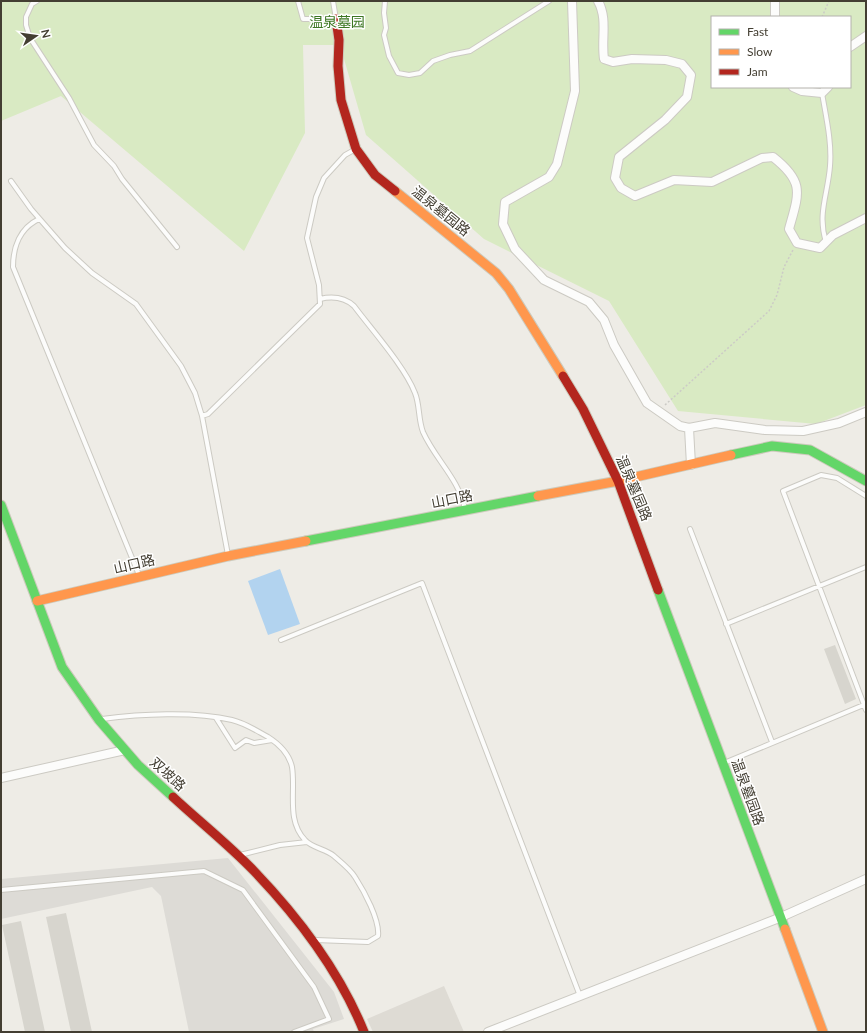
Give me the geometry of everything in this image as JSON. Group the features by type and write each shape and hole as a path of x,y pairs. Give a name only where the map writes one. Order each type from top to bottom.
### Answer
{"street":[{"path":"572,1 575,91 559,157 549,177 505,202 503,224 515,249 544,280 589,302 604,320 614,345 647,403 680,426 689,428 715,423 765,430 803,431 839,423 866,412"},
{"path":"598,1 604,18 602,47 604,59 613,62 632,59 666,60 682,64 691,75 687,97 665,120 619,157 615,178 621,188 635,196 674,180 712,182 762,158 773,157 786,166 796,180 797,200 790,229 797,244 820,248 833,234 866,218"},
{"path":"775,1 775,16"},
{"name":"温泉墓园路","path":"336,18 339,40 338,66 341,100 356,149 375,175 496,273 509,289 583,409 618,481 779,918 823,1032"},
{"path":"851,46 866,36"},
{"path":"795,88 802,91 825,90"},
{"path":"689,428 691,465"},
{"name":"山口路","path":"37,601 228,556 618,481 772,446 810,450 866,481"},
{"name":"双坡路","path":"1,504 62,666 99,720 138,765 254,871 313,940 356,1009 364,1032"},
{"path":"1,778 125,750"},
{"path":"488,1032 779,918 866,879"}],"lane":[{"path":"37,1 32,4 26,16 26,25 30,38 69,98 94,145 114,166 122,179 177,247"},
{"path":"298,1 303,19 336,18 333,1"},
{"path":"385,1 384,14 386,28 384,35 390,56 398,73 409,75 420,72 433,61 450,55 470,51 549,1"},
{"path":"825,90 830,167 824,199 821,228 826,242"},
{"path":"202,416 208,414 320,304 318,285 307,238 316,198 324,178 345,155 356,149"},
{"path":"11,181 39,219 65,248 81,263 136,304 181,366 195,393 202,416 228,556"},
{"path":"39,219 28,226 21,234 13,254 13,267 140,577"},
{"path":"320,299 329,297 346,300 354,306 408,378 416,394 419,421 424,433 450,473 462,496 465,510"},
{"path":"866,496 837,478 821,475 782,491 865,704 866,710"},
{"path":"690,530 772,742"},
{"path":"726,624 866,567"},
{"path":"281,640 422,584 580,996"},
{"path":"723,764 865,704"},
{"path":"99,720 127,716 170,715 233,720 253,728 278,743 288,755 292,766 292,804 300,834 307,842 333,855 355,876 379,929 378,936 368,942 313,940"},
{"path":"216,718 235,748 246,740 254,743 272,740"},
{"path":"237,856 280,845 307,842"},
{"path":"1,890 204,872 243,890 314,987 329,1019 294,1032"}],"path":[{"path":"822,16 829,1"},
{"path":"658,412 769,311 777,295 784,267 797,244"}],"shaded area":[{"path":"228,858 334,992 344,1019 313,1029 314,1032 189,1032 161,896 152,887 1,919 1,879"},
{"path":"444,986 464,1032 373,1032 367,1019"}],"green space":[{"name":"温泉墓园","path":"1,1 866,1 866,405 816,424 678,411 609,301 484,239 366,135 340,45 303,45 305,133 244,251 61,96 1,121"}],"water":[{"path":"280,569 300,624 268,635 248,581"}],"building":[{"path":"835,645 856,699 845,704 824,649"},
{"path":"66,913 92,1032 71,1032 46,917"},
{"path":"21,921 45,1032 25,1032 2,925"}],"traffic: fast":[{"path":"731,455 772,446 810,450 866,481"},
{"path":"306,541 538,496"},
{"path":"1,505 62,667 99,720 138,765 173,797"},
{"path":"658,590 785,929"}],"traffic: slow":[{"path":"395,191 496,273 509,289 563,376"},
{"path":"538,496 618,481 731,455"},
{"path":"37,601 228,556 306,541"},
{"path":"785,929 823,1032"}],"traffic: jam":[{"path":"336,19 339,40 338,66 341,100 356,149 375,175 395,191"},
{"path":"563,376 583,409 618,481 658,590"},
{"path":"173,797 244,861 287,908 331,967 364,1032"}]}
